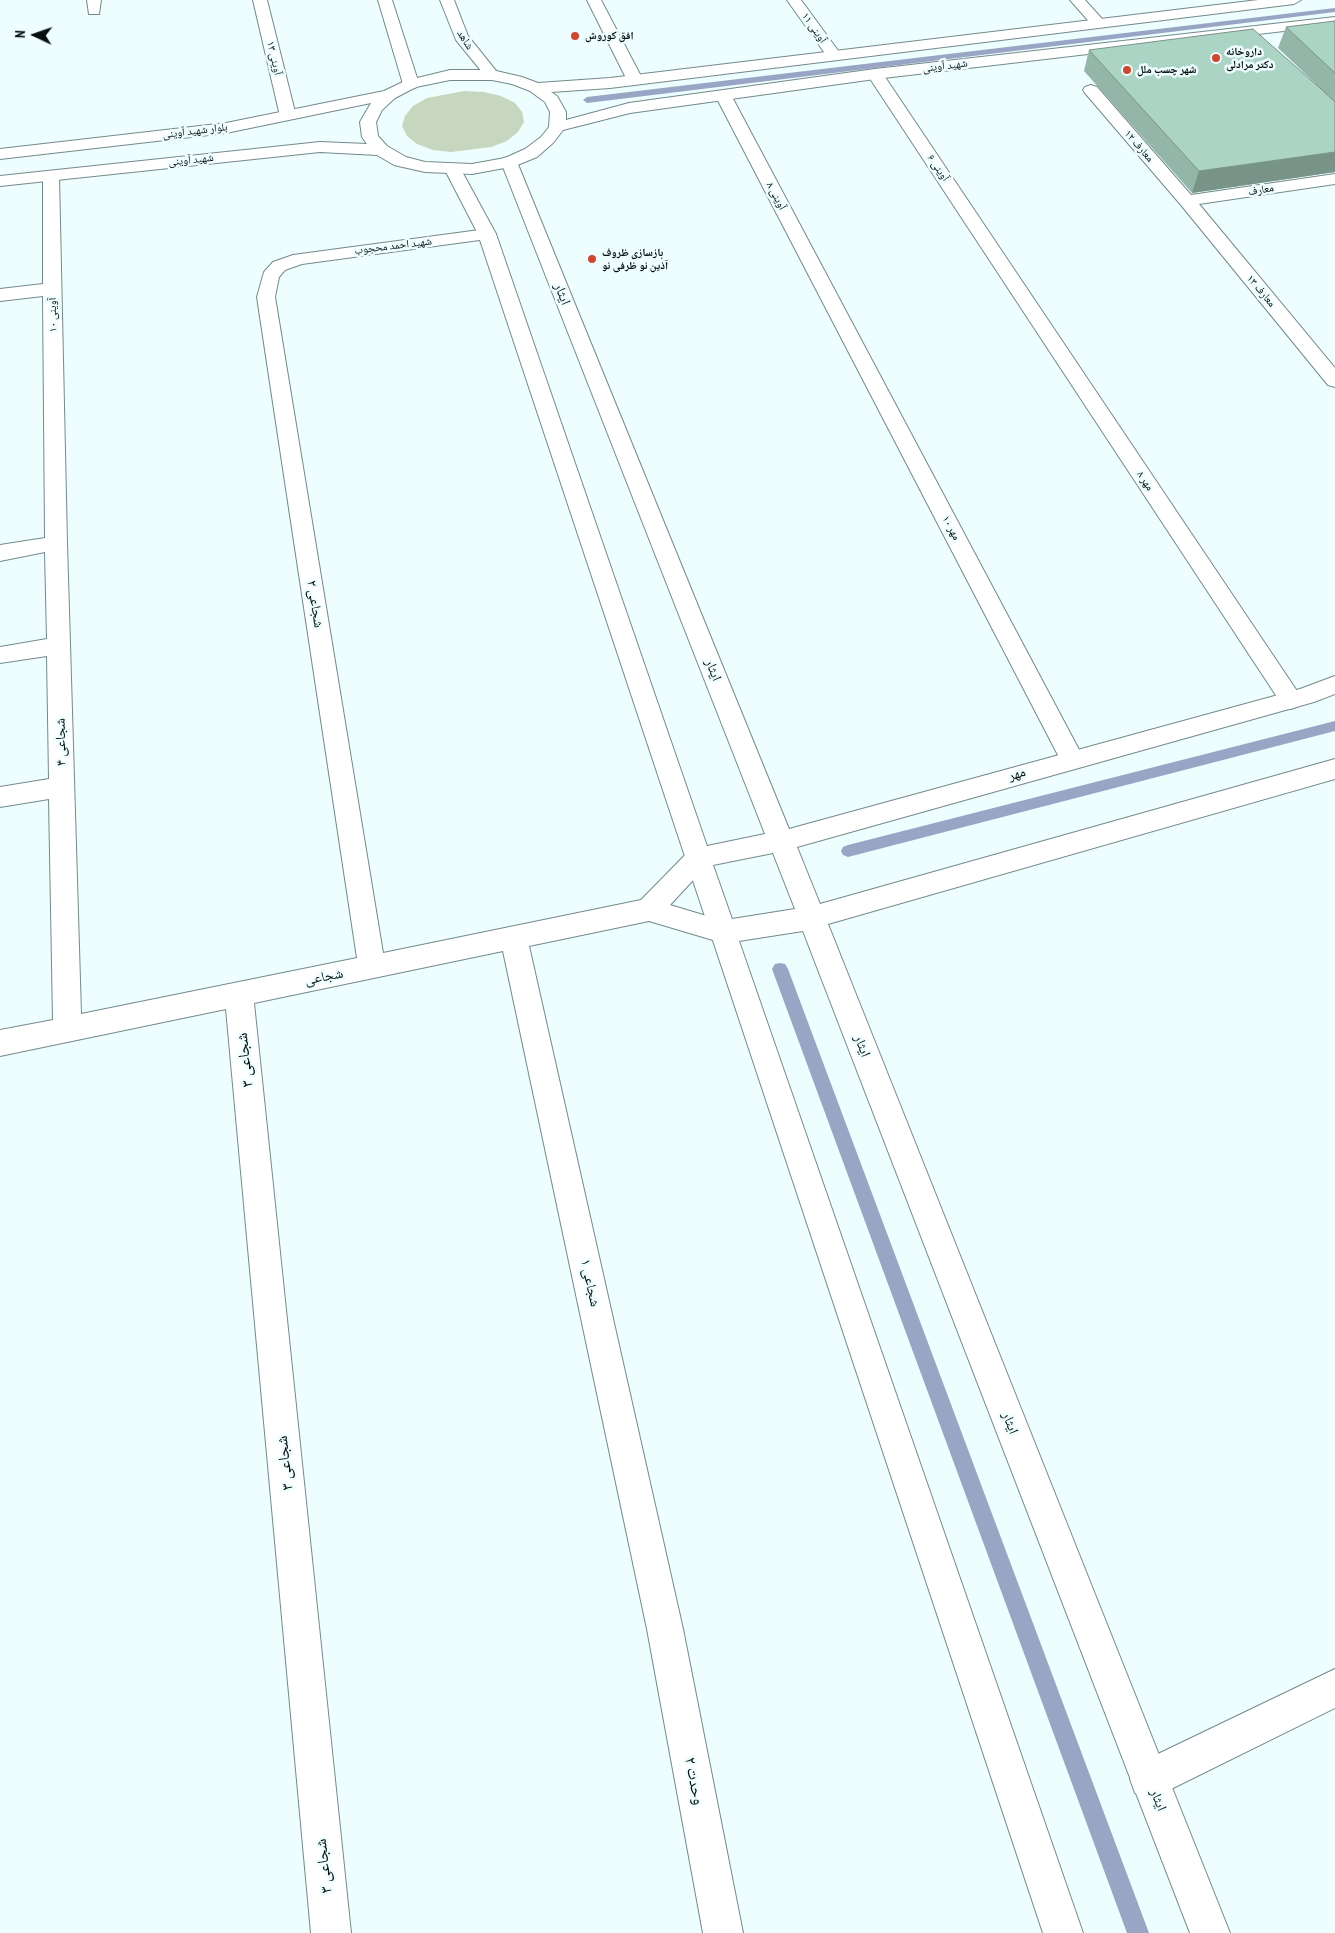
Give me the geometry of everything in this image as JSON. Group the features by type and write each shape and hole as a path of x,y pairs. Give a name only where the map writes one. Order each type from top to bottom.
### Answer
{"street":[{"name":"آوینی ۱۳","path":"260,0 288,116"},
{"path":"385,0 411,84"},
{"name":"شاهد","path":"447,0 461,37 492,75"},
{"path":"594,0 635,80"},
{"name":"۱۱ آوینی","path":"794,0 834,56"},
{"path":"1077,0 1099,24"},
{"name":"شهید آوینی","path":"536,88 635,80 1099,24 1246,3 1294,0"},
{"name":"شهید آوینی","path":"557,127 629,108 875,74 1335,21"},
{"path":"1246,31 1259,44"},
{"name":"۶ آوینی","path":"875,74 1000,262"},
{"path":"450,75 492,75 516,80 536,88 551,99 558,112 557,127 548,140 531,153 509,162 491,166 453,170 425,167 400,161 382,150 370,137 368,122 375,108 389,95 411,84 450,75"},
{"name":"معارف ۱۲","path":"1091,90 1187,201"},
{"name":"بلوار شهید آوینی","path":"0,154 226,128 389,95"},
{"name":"۸ آوینی","path":"723,95 830,298"},
{"name":"شهید آوینی","path":"0,181 320,147 382,150"},
{"name":"ایثار","path":"509,162 782,841 1210,1933"},
{"path":"453,170 487,234 1063,1933"},
{"name":"۱۰ آوینی","path":"51,176 55,455"},
{"name":"معارف","path":"1187,201 1335,179"},
{"name":"معارف ۱۳","path":"1187,201 1335,381"},
{"name":"شهید احمد محجوب","path":"299,259 487,234"},
{"name":"شجاعی ۲","path":"299,259 279,266 274,271 270,276 266,297 372,967"},
{"name":"مهر ۸","path":"1000,262 1291,700"},
{"path":"0,295 52,289"},
{"name":"مهر ۱۰","path":"830,298 1072,759"},
{"name":"شجاعی ۴","path":"55,455 67,1030"},
{"path":"0,553 56,543"},
{"path":"0,655 59,646"},
{"name":"مهر","path":"698,858 782,841 1072,759 1291,700 1335,685"},
{"path":"698,858 648,910 723,932 811,918 1334,771"},
{"path":"0,797 62,787"},
{"name":"شجاعی","path":"0,1043 648,910"},
{"name":"شجاعی ۱","path":"514,938 665,1629"},
{"name":"شجاعی ۳","path":"239,994 331,1933"},
{"name":"وحدت ۲","path":"665,1629 723,1933"},
{"path":"1149,1779 1335,1688"}],"green space":[{"path":"464,91 484,92 501,96 515,103 522,112 524,122 518,132 507,141 491,147 451,152 433,150 417,144 407,136 402,126 405,116 413,106 427,98"}],"building":[{"path":"1335,21 1335,73 1286,27"},
{"path":"1253,29 1335,102 1335,152 1199,171 1089,50"}],"waterway":[{"path":"587,100 1335,10"},
{"path":"848,851 1335,726"},
{"path":"780,969 1138,1933"}],"place":[{"name":"افق کوروش","path":"575,36"},
{"name":"داروخانه دکتر مرادلی","path":"1216,58"},
{"name":"شهر چسب ملل","path":"1127,70"},
{"name":"بازسازی ظروف آذین نو ظرفی نو","path":"592,259"}]}
